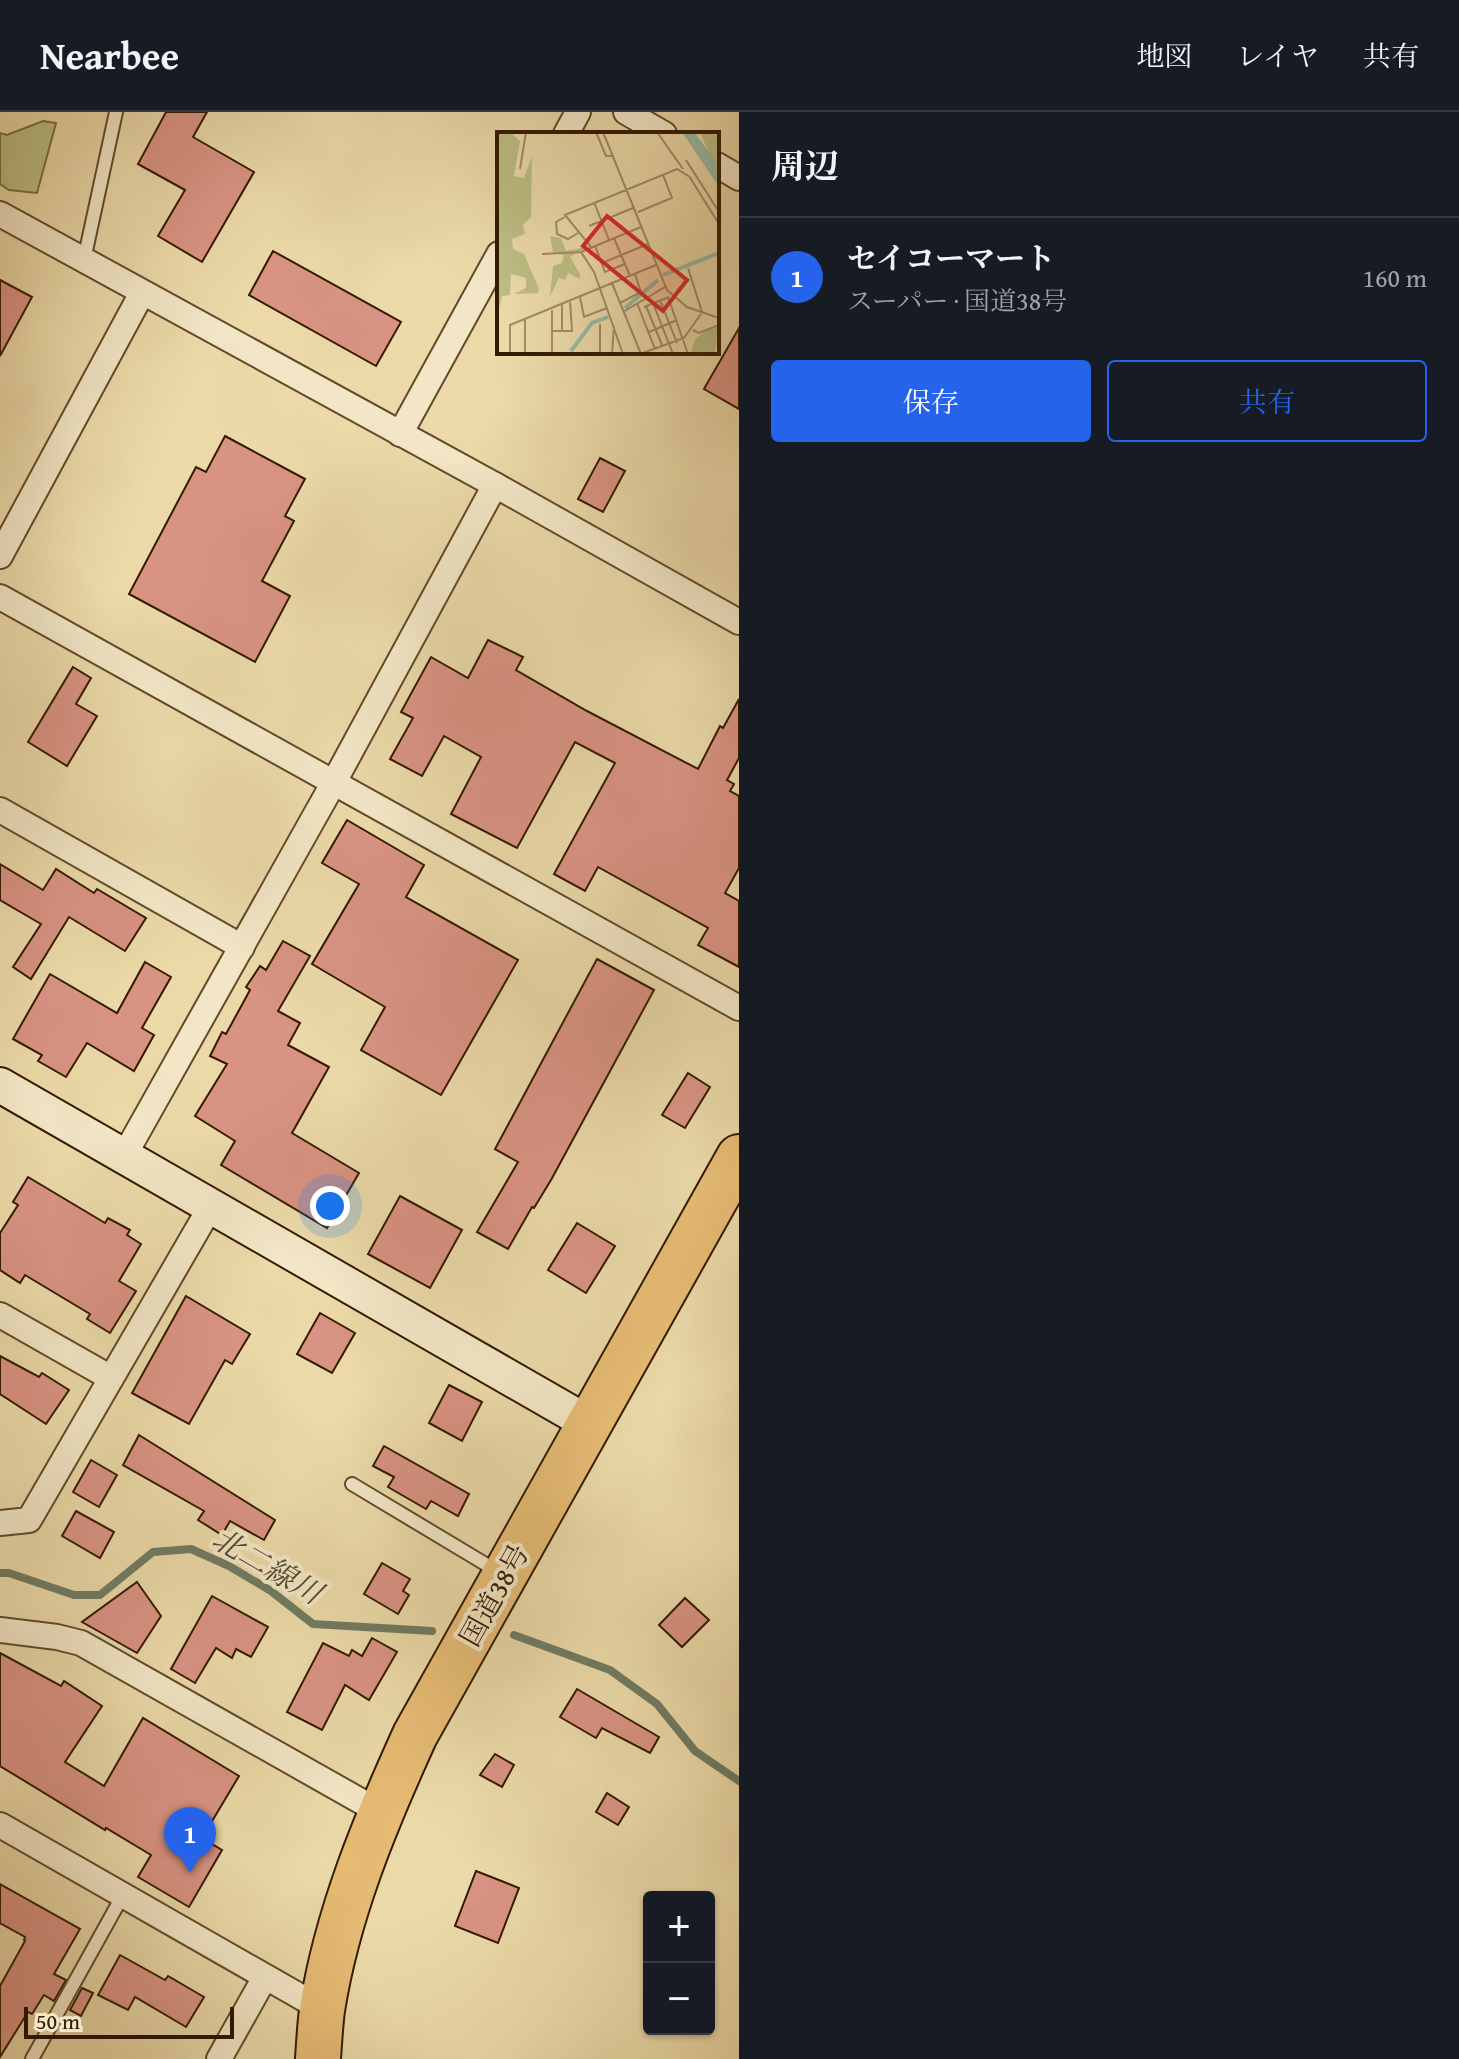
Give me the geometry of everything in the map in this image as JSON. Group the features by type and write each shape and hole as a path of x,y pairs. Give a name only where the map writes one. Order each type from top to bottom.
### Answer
{"highway":[{"name":"国道38号","path":"318,2059 322,2009 357,1875 380,1812 415,1735 739,1157"}],"street":[{"path":"567,132 578,112"},
{"path":"626,112 661,132"},
{"path":"719,166 739,178"},
{"path":"0,214 739,622"},
{"path":"400,434 497,258"},
{"path":"0,556 142,293"},
{"path":"124,1156 334,782 495,485"},
{"path":"0,597 739,1008"},
{"path":"0,810 242,947"},
{"path":"0,1085 590,1424"},
{"path":"0,1523 29,1520 211,1206"},
{"path":"0,1315 111,1378"},
{"path":"0,1630 81,1643 380,1812"},
{"path":"0,1825 322,2009"},
{"path":"219,2059 265,1977"}],"lane":[{"path":"84,260 116,112"},
{"path":"352,1484 505,1576"},
{"path":"32,2059 123,1895"}],"green space":[{"path":"43,121 56,123 37,193 9,190 0,184 0,133 7,135"}],"building":[{"path":"166,112 207,112 193,137 254,172 202,262 158,236 185,190 138,164"},
{"path":"273,251 401,322 376,366 249,295"},
{"path":"0,280 32,297 0,356"},
{"path":"739,328 739,409 704,389"},
{"path":"225,436 305,479 285,516 294,521 262,581 290,596 255,662 129,594 196,467 206,472"},
{"path":"600,458 625,471 603,512 578,499"},
{"path":"488,640 523,657 516,670 698,769 720,726 723,728 739,699 739,758 727,780 734,784 730,791 739,796 739,868 725,893 739,901 739,967 698,945 708,928 598,867 585,891 554,874 615,763 575,742 517,848 451,814 481,757 444,736 422,776 390,759 413,718 401,712 431,657 468,678"},
{"path":"73,667 91,678 76,704 97,716 67,766 28,742"},
{"path":"347,820 424,865 406,897 518,960 441,1095 361,1050 385,1007 312,964 359,884 322,863"},
{"path":"0,864 43,890 56,869 94,893 97,889 146,918 125,951 69,917 31,979 13,967 41,924 0,900"},
{"path":"283,941 310,956 278,1011 300,1023 288,1045 329,1067 292,1133 359,1173 327,1228 221,1165 235,1141 195,1116 227,1064 210,1056 222,1032 226,1034 250,990 246,987 260,966 266,970"},
{"path":"597,959 654,990 551,1180 508,1249 477,1232 518,1162 495,1149"},
{"path":"145,962 171,977 142,1028 154,1035 134,1071 87,1043 66,1077 38,1061 42,1055 13,1039 50,974 117,1013"},
{"path":"688,1073 710,1087 685,1128 662,1115"},
{"path":"28,1177 105,1223 108,1218 130,1230 127,1235 141,1244 119,1281 136,1291 110,1333 87,1319 90,1314 25,1275 20,1283 0,1270 0,1233 18,1205 13,1202"},
{"path":"400,1196 462,1230 430,1288 368,1254"},
{"path":"577,1223 615,1246 586,1293 548,1270"},
{"path":"186,1296 250,1334 232,1364 225,1360 189,1424 132,1393"},
{"path":"320,1313 355,1333 332,1373 297,1354"},
{"path":"0,1356 39,1377 42,1373 69,1390 46,1424 0,1394"},
{"path":"449,1385 482,1402 462,1441 429,1423"},
{"path":"139,1435 275,1520 264,1540 230,1521 222,1535 198,1520 204,1511 123,1465"},
{"path":"384,1446 469,1494 458,1516 431,1501 426,1509 388,1487 394,1477 373,1466"},
{"path":"91,1460 117,1475 99,1507 73,1492"},
{"path":"76,1511 114,1532 100,1558 62,1536"},
{"path":"382,1563 410,1579 403,1591 409,1595 398,1614 364,1594"},
{"path":"137,1582 161,1616 137,1653 82,1622"},
{"path":"212,1596 268,1627 251,1657 236,1649 232,1658 216,1648 195,1683 171,1669"},
{"path":"685,1598 709,1620 682,1647 659,1625"},
{"path":"372,1638 397,1652 369,1700 345,1685 322,1730 287,1712 323,1643 349,1656 352,1650 362,1656"},
{"path":"0,1653 61,1686 64,1681 102,1706 65,1762 104,1786 143,1718 239,1776 202,1838 222,1850 189,1907 138,1877 151,1855 0,1766"},
{"path":"577,1689 659,1737 650,1753 602,1728 596,1738 560,1717"},
{"path":"495,1754 514,1765 502,1787 480,1775"},
{"path":"607,1793 629,1807 618,1825 596,1812"},
{"path":"476,1871 519,1888 498,1943 455,1926"},
{"path":"0,1884 80,1929 54,1974 66,1980 54,2001 44,1995 32,2014 28,2012 0,2057 0,1986 25,1937 0,1923"},
{"path":"120,1955 165,1980 168,1976 204,1997 186,2027 135,1997 128,2010 98,1995"},
{"path":"82,1988 93,1993 81,2016 70,2010"}],"waterway":[{"name":"北二線川","path":"0,1573 9,1573 74,1595 100,1595 153,1552 191,1549 229,1566 271,1591 313,1624 432,1631"},
{"name":"北二線川","path":"514,1635 610,1670 657,1704 695,1751 739,1781"}],"place":[{"name":"セイコーマート","path":"190,1873"}]}
